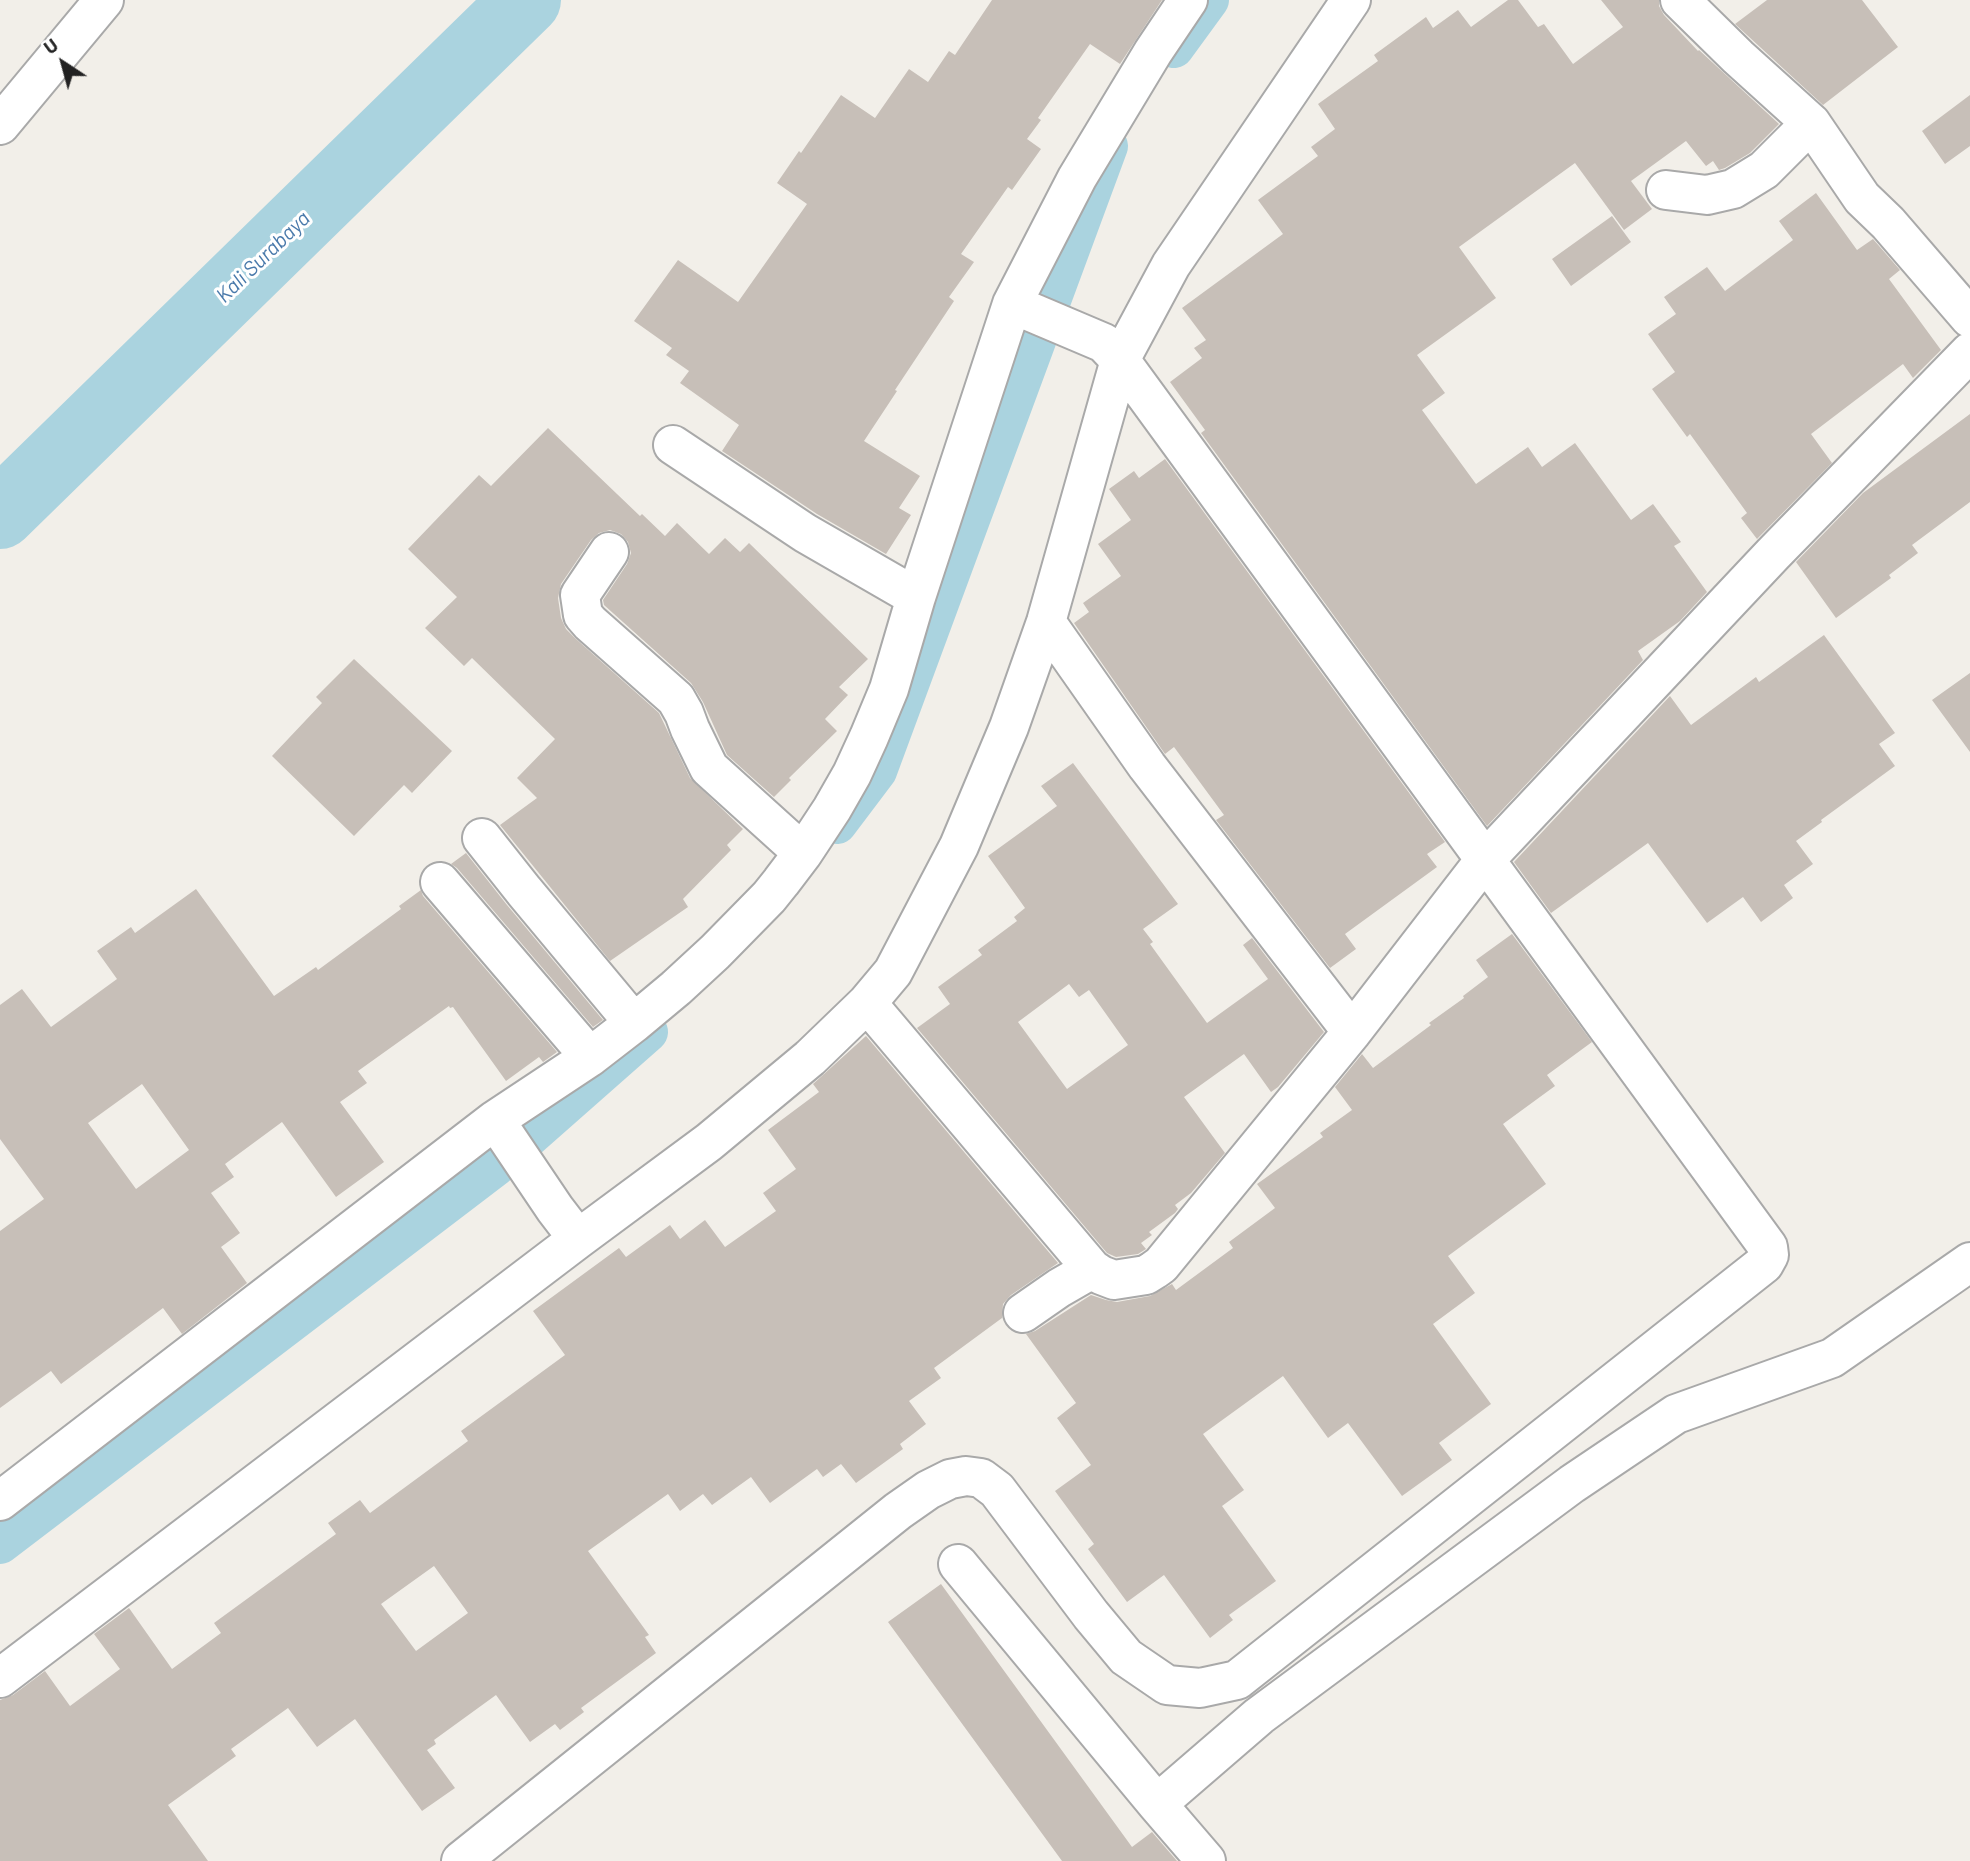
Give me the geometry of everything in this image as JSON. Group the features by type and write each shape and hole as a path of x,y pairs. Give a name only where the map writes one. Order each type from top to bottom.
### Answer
{"street":[{"path":"0,125 104,0"},
{"path":"0,1501 634,1023 676,988 769,897 803,853 852,774 869,737 888,689 916,597 1018,307 1077,178 1153,52 1188,0"},
{"path":"0,1678 566,1224 709,1142 810,1058 867,1003 892,972 959,846 1009,727 1046,622 1112,352 1351,0"},
{"path":"1680,0 1811,123 1861,198 1888,223 1970,318"},
{"path":"1666,190 1707,195 1733,189 1764,170 1811,123"},
{"path":"461,1861 898,1511 928,1490 950,1479 966,1476 981,1478 997,1490 1126,1657 1167,1685 1200,1688 1237,1680 1764,1264 1769,1255 1769,1247 1112,352 1018,307"},
{"path":"867,1003 1092,1269 1114,1280 1146,1275 1161,1265 1352,1032 1484,861 1773,554 1970,352"},
{"path":"673,445 805,533 916,597"},
{"path":"609,552 580,595 583,615 676,699 709,768 803,853"},
{"path":"1046,622 1147,766 1352,1032"},
{"path":"482,838 634,1023"},
{"path":"440,882 590,1057"},
{"path":"499,1126 566,1224"},
{"path":"1157,1804 1259,1716 1572,1483 1676,1414 1832,1358 1970,1262"},
{"path":"1023,1313 1092,1269"},
{"path":"958,1564 1206,1861"}],"building":[{"path":"992,0 1162,0 1120,64 1090,44 1038,118 1041,120 1027,139 1041,149 1012,190 1008,187 961,254 974,262 949,297 954,301 864,441 920,476 899,508 911,515 886,554 817,514 722,451 739,425 680,383 689,371 666,355 672,348 634,321 678,260 738,302 807,204 777,183 841,95 875,118 909,69 928,82 949,51 955,55"},
{"path":"1508,0 1518,0 1538,27 1544,24 1573,64 1623,27 1601,0 1659,0 1664,15 1698,51 1779,124 1750,153 1719,170 1713,161 1706,166 1686,141 1631,181 1652,209 1624,230 1575,163 1459,247 1496,298 1417,355 1445,393 1422,410 1476,484 1528,447 1542,467 1575,443 1631,520 1653,504 1681,542 1674,546 1707,592 1680,621 1638,651 1643,660 1487,826 1201,433 1205,430 1170,382 1202,358 1194,348 1206,340 1182,308 1283,234 1258,200 1318,156 1311,147 1335,129 1318,104 1378,61 1374,55 1426,17 1433,28 1458,10 1471,27"},
{"path":"1767,0 1862,0 1898,47 1823,105 1735,24"},
{"path":"1970,95 1970,146 1945,164 1922,131"},
{"path":"1816,193 1857,250 1873,239 1900,270 1889,279 1941,350 1913,378 1903,364 1811,434 1832,463 1757,539 1741,518 1747,513 1690,434 1687,437 1652,389 1675,372 1648,334 1676,314 1664,297 1707,267 1725,291 1793,240 1779,221"},
{"path":"1612,216 1631,242 1571,286 1552,259"},
{"path":"1970,414 1970,502 1912,545 1918,553 1889,575 1891,578 1836,618 1796,562 1863,493"},
{"path":"548,428 640,516 642,514 665,536 677,523 709,554 725,538 740,552 749,543 868,659 839,687 848,695 825,719 837,731 789,778 791,780 774,797 727,755 703,702 691,683 604,605 603,600 627,564 631,553 628,542 621,534 610,530 599,533 591,540 561,584 558,598 566,629 659,713 690,778 743,829 727,845 731,850 683,899 688,907 610,961 500,825 537,798 517,778 555,739 472,658 464,666 425,628 457,597 408,549 479,475 491,486"},
{"path":"1165,459 1445,842 1427,854 1437,867 1345,934 1356,949 1330,968 1216,820 1224,815 1174,747 1165,754 1074,623 1089,612 1083,603 1121,576 1098,544 1131,520 1109,489 1134,471 1139,478"},
{"path":"1824,635 1895,733 1879,744 1895,766 1796,841 1813,864 1784,885 1793,898 1761,922 1743,897 1707,923 1648,843 1551,913 1514,862 1670,696 1691,725 1756,677 1759,682"},
{"path":"354,659 452,751 412,793 404,785 354,836 272,756 322,703 316,697"},
{"path":"1970,673 1970,752 1932,700"},
{"path":"1073,763 1178,904 1143,929 1153,942 1150,944 1207,1023 1268,979 1243,945 1252,938 1324,1032 1271,1092 1244,1054 1184,1097 1225,1153 1191,1193 1175,1205 1178,1209 1175,1213 1149,1232 1152,1235 1141,1243 1146,1249 1138,1254 1116,1257 1107,1253 917,1028 950,1004 938,987 982,955 978,950 1017,921 1014,917 1025,908 988,856 1057,806 1041,786","holes":["1069,984 1079,997 1089,990 1128,1045 1067,1089 1018,1022"]},
{"path":"466,853 603,1020 593,1027 451,864"},
{"path":"196,889 274,996 316,967 318,970 401,909 399,906 421,890 423,896 557,1052 543,1062 539,1057 506,1081 453,1007 449,1006 358,1071 367,1083 340,1102 384,1162 336,1197 282,1122 225,1164 234,1177 211,1193 240,1233 221,1247 247,1283 182,1334 163,1308 61,1384 51,1371 0,1408 0,1231 44,1199 0,1139 0,1005 22,989 51,1027 117,979 97,951 131,927 135,933","holes":["142,1084 189,1150 136,1189 88,1123"]},
{"path":"1512,934 1592,1042 1547,1075 1555,1086 1503,1124 1546,1184 1448,1256 1475,1293 1433,1324 1491,1404 1439,1443 1452,1460 1402,1496 1348,1423 1328,1438 1283,1376 1203,1434 1244,1490 1222,1506 1276,1581 1229,1615 1233,1620 1210,1638 1164,1575 1127,1602 1088,1549 1094,1544 1055,1491 1091,1465 1057,1418 1076,1403 1026,1334 1091,1295 1117,1302 1150,1296 1172,1284 1176,1290 1233,1248 1229,1242 1275,1208 1257,1184 1323,1137 1320,1133 1352,1110 1335,1087 1362,1054 1373,1068 1431,1025 1429,1023 1488,977 1476,960"},
{"path":"866,1036 1058,1263 1011,1295 1003,1304 1002,1318 934,1368 941,1378 909,1401 926,1424 900,1444 903,1449 856,1483 841,1464 823,1477 817,1469 770,1503 751,1477 712,1505 703,1494 680,1511 668,1494 588,1551 649,1635 645,1637 656,1653 581,1708 584,1712 560,1730 555,1724 530,1742 496,1695 434,1740 436,1744 427,1750 455,1788 422,1811 355,1719 317,1747 288,1708 231,1749 236,1756 168,1805 208,1861 0,1861 0,1700 13,1695 45,1671 70,1706 120,1669 94,1634 129,1608 172,1669 221,1633 214,1623 336,1534 328,1523 360,1500 370,1513 468,1441 461,1431 565,1355 533,1311 619,1248 626,1257 670,1225 680,1239 705,1220 725,1247 776,1211 763,1193 796,1169 768,1130 819,1092 813,1084","holes":["434,1566 468,1613 416,1651 381,1604"]},
{"path":"941,1584 1132,1847 1152,1832 1177,1861 1062,1861 888,1622"}],"waterway":[{"name":"Kali Surabaya","path":"0,514 526,0"},
{"path":"1174,48 1209,0"},
{"path":"837,824 877,771 1108,146"},
{"path":"0,1544 496,1166 648,1032"}]}
